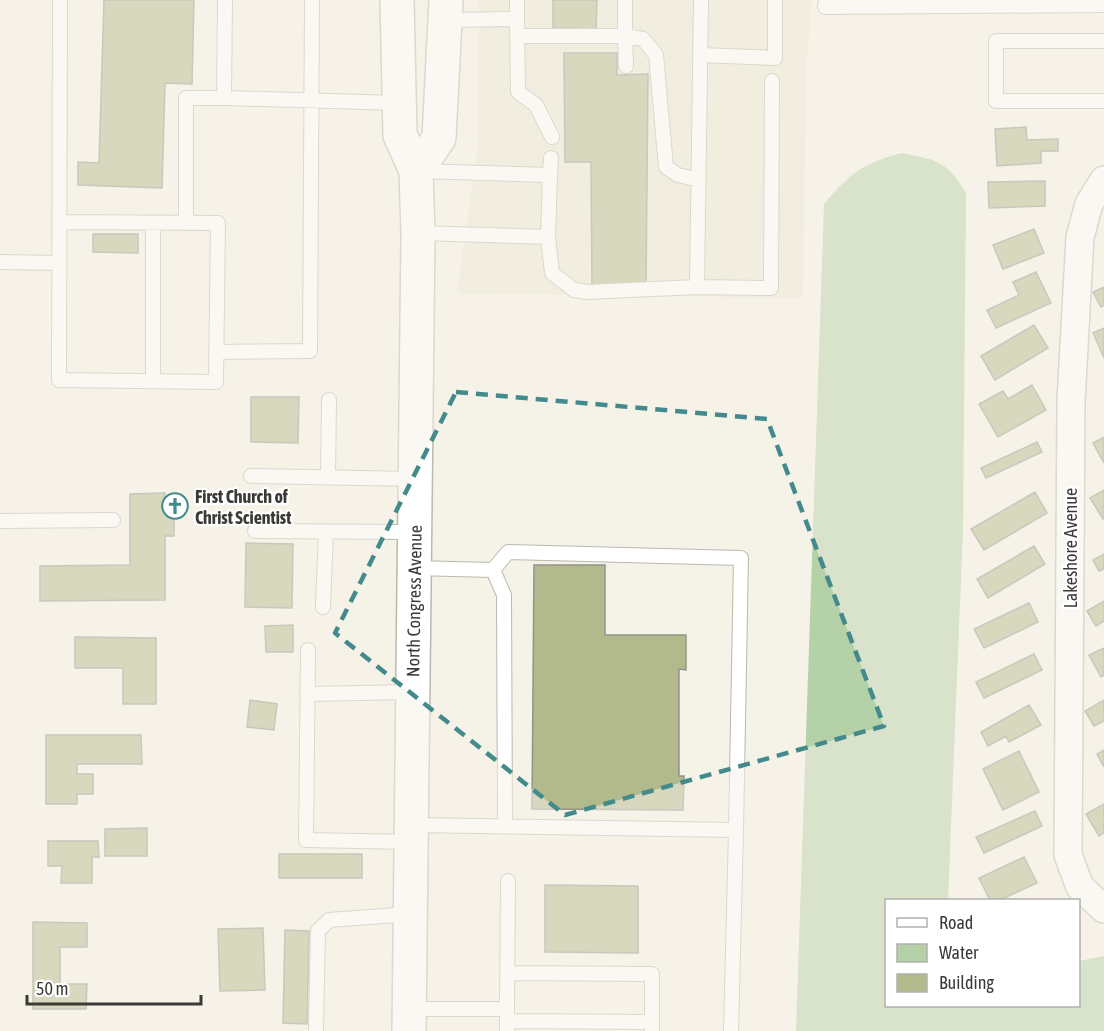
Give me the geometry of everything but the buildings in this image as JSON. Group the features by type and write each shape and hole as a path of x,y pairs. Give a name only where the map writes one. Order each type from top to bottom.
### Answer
{"street":[{"name":"North Congress Avenue","path":"397,0 400,135 416,171 418,233 409,1020"},
{"path":"416,171 439,138 446,10"},
{"name":"Lakeshore Avenue","path":"1104,180 1089,204 1080,237 1071,401 1068,855 1072,872 1080,887 1104,909"}],"lane":[{"path":"59,222 218,224 216,382 59,380 59,222 60,0"},
{"path":"224,98 225,0"},
{"path":"216,352 310,351 312,0"},
{"path":"517,0 518,92 536,105 552,137"},
{"path":"625,0 626,66"},
{"path":"697,287 701,0"},
{"path":"700,55 775,58 775,0"},
{"path":"826,3 1104,5"},
{"path":"446,10 517,19"},
{"path":"517,36 625,36 643,39 656,55 666,167 678,176 699,180"},
{"path":"1104,41 996,41 996,101 1104,101"},
{"path":"551,158 548,237 552,273 574,290 771,288 772,81"},
{"path":"186,223 186,98 312,99 398,103"},
{"path":"416,171 550,175"},
{"path":"153,223 153,381"},
{"path":"418,233 548,237"},
{"path":"0,262 59,263"},
{"path":"328,478 329,400"},
{"path":"251,477 415,479"},
{"path":"0,521 112,520"},
{"path":"255,531 414,532"},
{"path":"323,607 326,532"},
{"path":"493,570 508,552 741,558 731,1031"},
{"path":"414,567 493,570"},
{"path":"493,570 504,595 505,826"},
{"path":"308,650 306,840 505,826 736,830"},
{"path":"307,694 413,692"},
{"path":"508,881 508,1020"},
{"path":"316,1031 318,931 329,920 410,914"},
{"path":"409,1020 508,1020 652,1027 652,974 508,973"}],"highlighted area":[{"path":"456,392 767,419 884,726 565,815 335,633"}],"shaded area":[{"path":"479,0 812,0 806,69 803,298 457,293 479,140"}],"water":[{"path":"901,153 932,160 947,168 966,193 963,530 948,899 885,899 885,1007 1080,1007 1080,961 1104,956 1104,1031 796,1031 824,204 850,177 876,161"}],"place":[{"name":"First Church of Christ Scientist","path":"175,506"}]}
